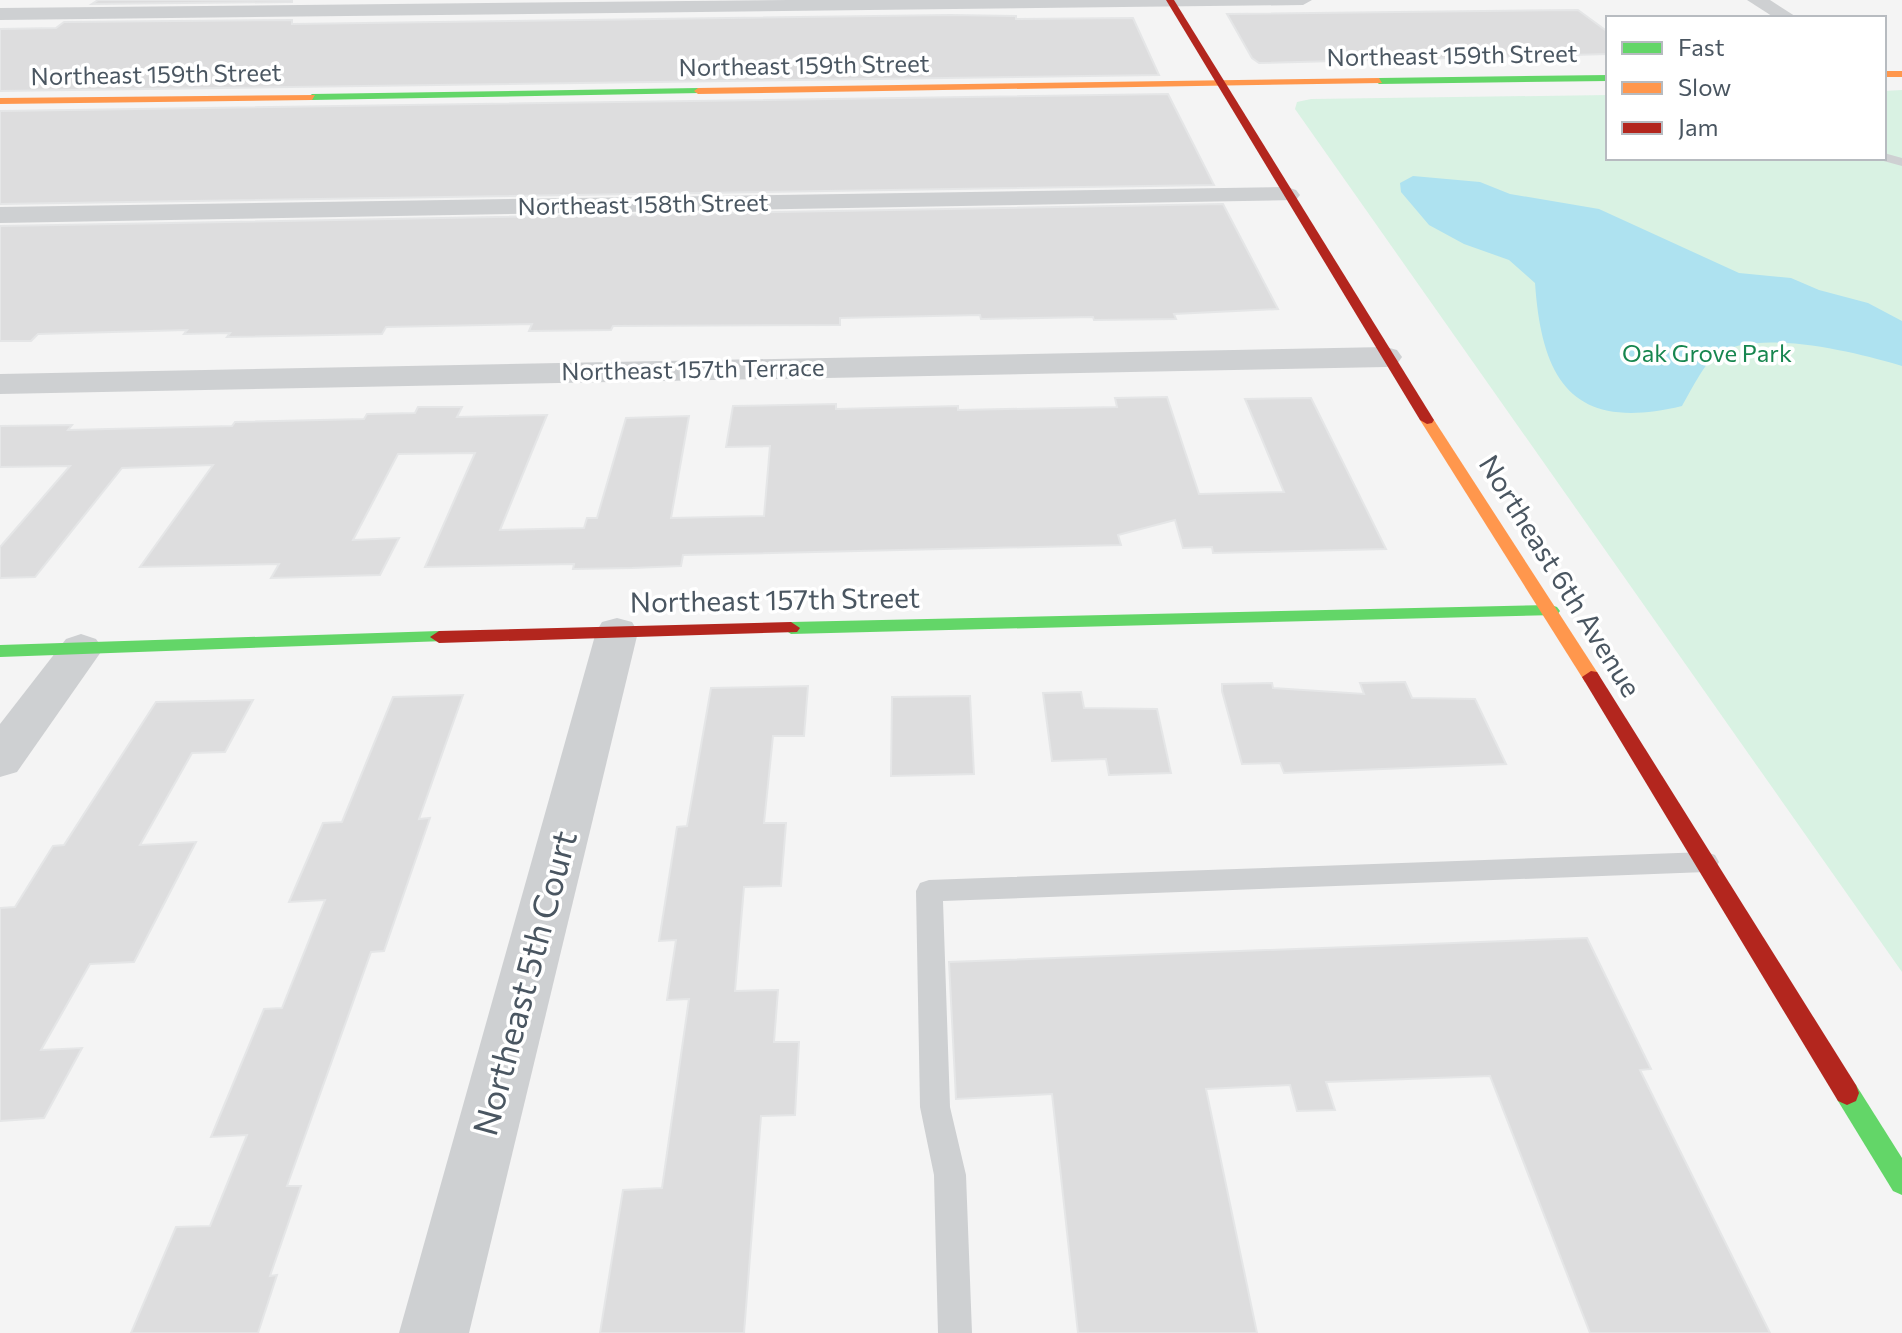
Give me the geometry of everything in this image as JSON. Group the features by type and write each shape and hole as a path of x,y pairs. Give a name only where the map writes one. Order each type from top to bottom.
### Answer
{"street":[{"path":"0,14 580,4 1303,0"},
{"path":"1756,0 1785,16"},
{"name":"Northeast 6th Avenue","path":"1171,1 1386,357 1551,611 1902,1182"},
{"name":"Northeast 159th Street","path":"0,101 1606,78"},
{"name":"Northeast 158th Street","path":"0,215 1287,195"},
{"name":"Northeast 157th Terrace","path":"0,384 1386,357"},
{"name":"Northeast 157th Street","path":"0,651 617,632 1551,611"},
{"name":"Northeast 5th Court","path":"434,1333 617,632"},
{"path":"0,759 81,649"}],"lane":[{"path":"955,1333 950,1175 935,1107 929,891 1706,862"}],"green space":[{"name":"Oak Grove Park","path":"1902,90 1902,972 1295,109 1297,102 1311,99 1606,95 1606,160 1886,160 1886,91"}],"water":[{"path":"1413,176 1480,182 1510,194 1599,209 1739,273 1791,278 1819,290 1868,303 1902,321 1902,366 1835,349 1756,343 1734,347 1716,355 1702,371 1682,406 1645,412 1614,412 1590,405 1571,392 1556,373 1539,318 1535,283 1509,260 1464,244 1429,225 1401,192 1400,183"}],"building":[{"path":"98,0 292,0 292,2 92,4"},
{"path":"1578,10 1606,31 1606,54 1259,63 1252,58 1227,14"},
{"path":"1016,16 1016,19 1133,18 1159,75 0,91 0,29 56,28 64,22 292,20 292,24"},
{"path":"1168,94 1214,185 0,204 0,111"},
{"path":"1223,204 1278,309 1174,314 1176,319 981,319 980,315 840,318 840,325 613,326 611,330 529,331 532,324 386,327 382,334 227,337 230,333 184,334 187,330 38,334 31,341 0,341 0,226"},
{"path":"1167,397 1199,494 1284,492 1245,399 1311,398 1386,549 1213,553 1212,547 1183,548 1175,520 1118,535 1121,545 683,555 681,566 632,568 573,569 574,564 425,567 475,453 398,454 353,540 399,538 380,575 271,578 279,564 140,567 213,465 122,468 35,577 0,578 0,547 70,466 0,467 0,426 72,425 68,430 232,426 235,422 364,419 367,414 415,413 418,407 462,407 457,417 547,415 500,530 584,528 587,518 597,518 626,418 689,416 671,518 764,516 770,446 726,447 733,406 836,404 836,409 958,406 958,410 1117,407 1115,398"},
{"path":"1405,682 1412,698 1475,699 1506,764 1284,773 1280,763 1242,764 1222,691 1222,684 1272,683 1273,688 1364,694 1360,683"},
{"path":"808,686 804,736 773,736 764,823 786,823 781,886 744,887 735,991 778,990 774,1042 799,1042 795,1115 761,1116 744,1333 600,1333 623,1190 662,1188 689,999 667,1000 676,940 659,941 677,827 687,826 711,688"},
{"path":"1081,692 1084,708 1157,709 1171,773 1109,775 1106,759 1052,761 1043,693"},
{"path":"463,695 419,819 430,818 384,951 371,952 287,1186 301,1186 270,1276 277,1275 258,1333 131,1333 176,1227 210,1226 247,1135 211,1137 264,1009 282,1008 325,900 289,902 323,823 342,822 393,697"},
{"path":"970,696 974,774 891,776 892,697"},
{"path":"253,700 225,752 192,753 140,845 196,842 134,962 90,964 41,1050 82,1048 44,1118 0,1121 0,908 15,907 53,846 64,845 156,702"},
{"path":"1587,938 1651,1069 1640,1070 1770,1333 1590,1333 1490,1076 1326,1082 1335,1110 1297,1111 1290,1085 1206,1089 1257,1333 1078,1333 1052,1094 956,1099 949,962"}],"traffic: fast":[{"path":"1379,81 1606,78"},
{"path":"312,97 698,91"},
{"path":"791,628 1551,611"},
{"path":"0,651 439,637"},
{"path":"1847,1093 1902,1182"}],"traffic: slow":[{"path":"1886,74 1902,74"},
{"path":"698,91 1379,81"},
{"path":"0,101 312,97"},
{"path":"1427,420 1591,677"}],"traffic: jam":[{"path":"1170,0 1427,420"},
{"path":"439,637 791,628"},
{"path":"1591,677 1847,1093"}]}
